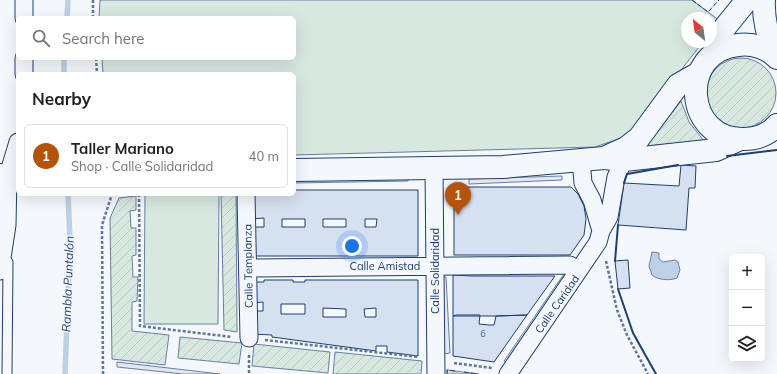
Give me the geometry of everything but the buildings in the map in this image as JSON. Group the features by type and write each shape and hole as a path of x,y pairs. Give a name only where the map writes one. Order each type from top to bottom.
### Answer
{"street":[{"path":"24,0 24,16"},
{"path":"716,52 722,31 747,0"},
{"path":"764,0 764,17 767,35 776,57"},
{"path":"738,140 724,136 711,128 701,116 696,102 695,87 699,72 706,61 716,52 730,46 746,44 761,47 776,57"},
{"path":"24,60 24,72"},
{"path":"614,159 639,138 678,85 699,72"},
{"path":"296,170 503,167 581,160 614,159 716,150 738,140 772,134"},
{"path":"0,271 7,224 9,175 16,149"},
{"name":"Calle Caridad","path":"501,371 600,236 609,217 616,177 614,159"},
{"path":"581,160 582,183 592,200 600,236"},
{"name":"Calle Solidaridad","path":"434,168 436,367"},
{"name":"Calle Templanza","path":"246,196 249,338"},
{"name":"Calle Amistad","path":"248,268 570,265"}],"lane":[{"path":"7,224 7,374"}],"path":[{"path":"93,0 93,16"},
{"path":"96,60 97,72"},
{"path":"103,374 102,225 111,196"},
{"path":"139,196 140,326 249,338 436,367 501,371"},
{"path":"600,236 617,310 627,335 648,374"}],"green space":[{"path":"100,0 692,0 708,12 681,12 681,48 698,48 630,135 595,147 296,155 296,72 103,72 102,60 296,60 296,16 99,16"},
{"path":"741,58 754,61 766,68 773,80 776,93 773,106 766,118 754,125 741,128 728,125 716,118 709,106 706,93 709,80 716,68 728,61"},
{"path":"681,101 689,122 704,141 645,148"},
{"path":"136,196 136,210 130,211 131,228 136,228 136,255 132,256 133,277 138,277 137,301 132,302 132,331 169,335 165,365 112,359 110,218 119,198"},
{"path":"145,196 219,196 218,324 144,324"},
{"path":"221,196 236,196 237,332 224,330"},
{"path":"180,337 242,343 239,364 178,358"},
{"path":"254,344 330,352 328,373 252,366"},
{"path":"335,352 422,361 421,374 333,374"},
{"path":"447,370 479,374 447,374"}],"shaded area":[{"path":"408,174 408,181 296,183 296,177"},
{"path":"562,176 562,180 469,184 469,179"},
{"path":"566,271 571,275 509,364 504,361"},
{"path":"440,277 446,277 450,353 443,354"},
{"path":"117,362 220,374 183,374 117,367"}],"water":[{"path":"652,252 659,253 659,259 663,262 675,260 678,262 680,270 677,278 664,280 652,275 649,266"}],"waterway":[{"name":"Rambla Puntalón","path":"67,16 68,0"},
{"name":"Rambla Puntalón","path":"64,60 64,72"},
{"name":"Rambla Puntalón","path":"65,374 70,240 68,196"}],"fence":[{"path":"692,0 708,12 719,0"},
{"path":"447,374 447,370 455,371"},
{"path":"464,372 478,374"}],"wall":[{"path":"727,156 777,150"},
{"path":"624,183 627,174 678,165"},
{"path":"615,261 618,225"},
{"path":"618,289 633,333 656,374"}],"place":[{"name":"Taller Mariano","path":"458,215"}]}
